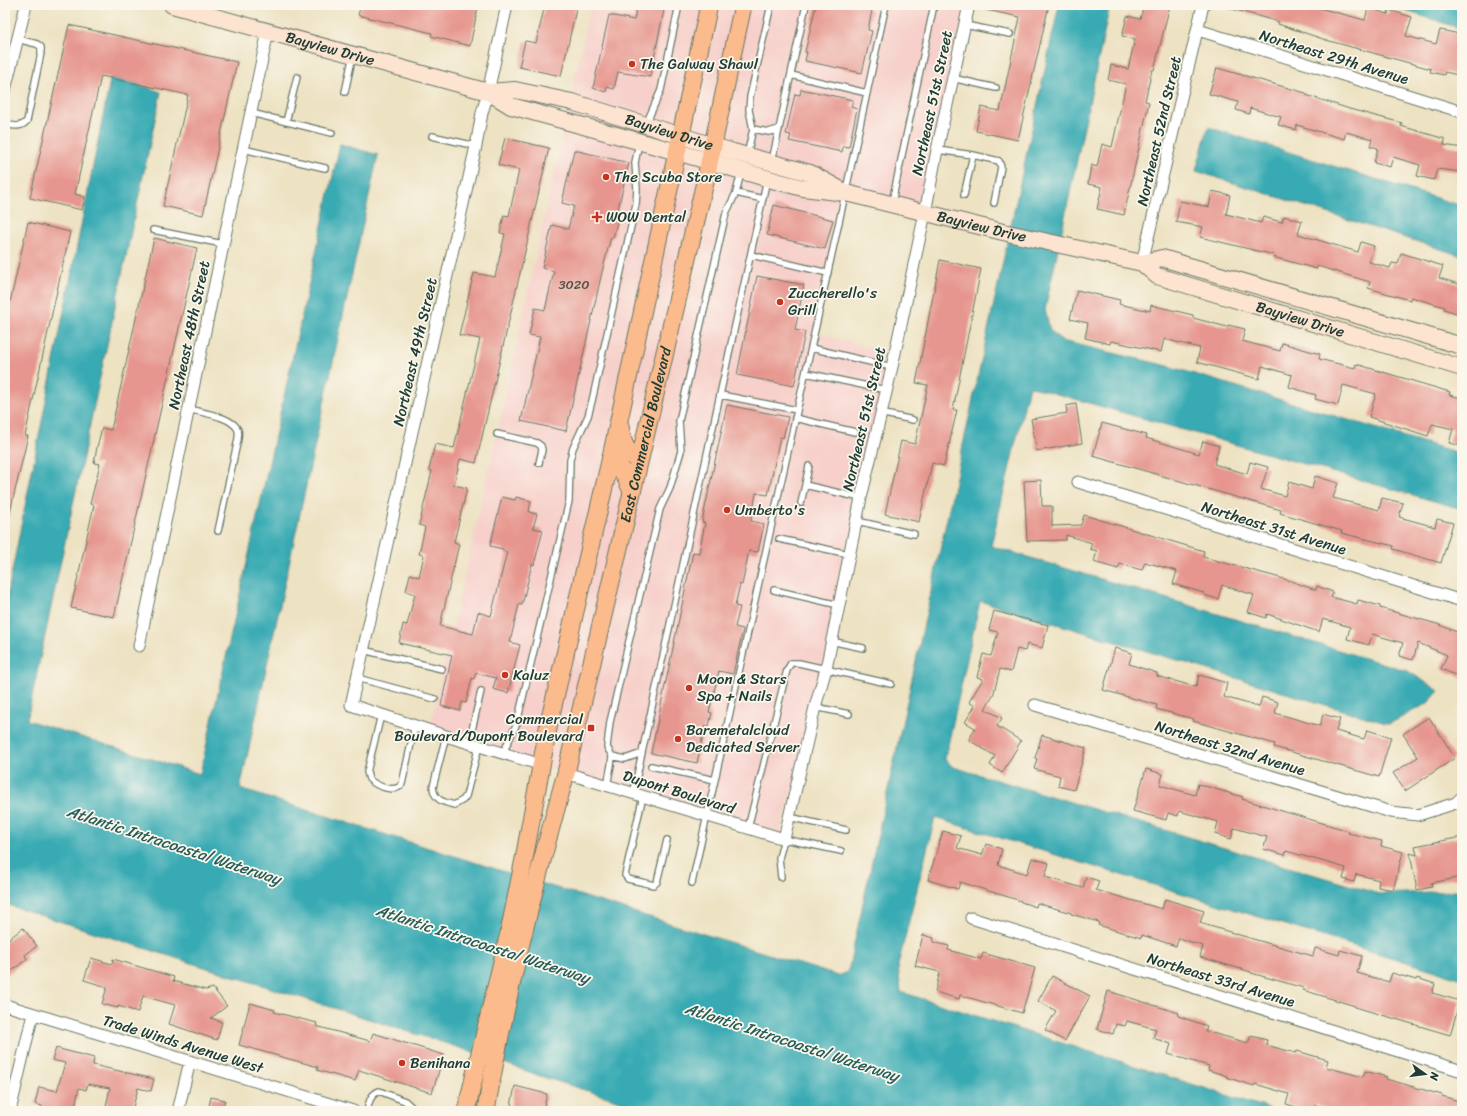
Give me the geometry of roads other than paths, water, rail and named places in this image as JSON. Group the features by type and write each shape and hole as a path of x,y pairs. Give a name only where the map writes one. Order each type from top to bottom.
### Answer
{"main road":[{"name":"East Commercial Boulevard","path":"466,1111 497,985 524,859 549,724 611,457 709,5"},
{"name":"East Commercial Boulevard","path":"486,1111 505,1013 541,862 566,773 711,153 743,5"},
{"path":"619,420 624,444 629,454 639,461"},
{"path":"611,457 619,464 632,491"},
{"path":"549,724 558,765 566,773"}],"street":[{"path":"5,90 26,5"},
{"name":"Bayview Drive","path":"172,5 488,92 511,106 677,152 747,156 772,162 810,173 846,193"},
{"name":"Northeast 49th Street","path":"381,715 351,705 507,5"},
{"name":"Northeast 51st Street","path":"784,839 815,706 826,669 861,498 892,367 952,78 969,5"},
{"name":"Northeast 52nd Street","path":"1142,263 1203,5"},
{"name":"Northeast 29th Avenue","path":"1198,30 1462,112"},
{"name":"Northeast 48th Street","path":"139,646 268,31"},
{"name":"Bayview Drive","path":"488,92 515,90 572,102 645,124 680,135 742,171 767,179 803,188 846,193 1003,232 1142,263 1162,258 1462,346"},
{"name":"Bayview Drive","path":"1142,263 1157,276 1462,368"},
{"path":"1233,299 1239,280"},
{"path":"1326,327 1332,308"},
{"path":"1374,341 1380,322"},
{"name":"Northeast 31st Avenue","path":"1078,482 1462,602"},
{"name":"Northeast 32nd Avenue","path":"1035,705 1391,812 1418,815 1456,803 1462,797"},
{"path":"381,715 542,765"},
{"name":"Dupont Boulevard","path":"566,773 784,839"},
{"name":"Northeast 33rd Avenue","path":"971,918 1462,1071"},
{"name":"Trade Winds Avenue West","path":"5,1005 190,1061 337,1109 353,1111"},
{"path":"10,1111 33,1014"},
{"path":"178,1111 190,1061"}],"lane":[{"path":"645,124 661,90 679,5"},
{"path":"747,156 753,129 750,110 750,97 771,5"},
{"path":"772,162 806,5"},
{"path":"692,883 846,193 886,5"},
{"path":"891,204 934,5"},
{"path":"965,25 1010,34"},
{"path":"5,124 18,126 23,125 27,120 41,53 41,47 37,44 18,39"},
{"path":"344,92 353,55"},
{"path":"791,75 867,93"},
{"path":"286,122 297,77"},
{"path":"952,78 996,88"},
{"path":"251,113 332,133"},
{"path":"753,129 769,132 779,129"},
{"path":"432,136 476,146"},
{"path":"503,753 517,723 569,501 569,472 572,448 588,416 592,401 636,204 637,189 635,163 640,141"},
{"path":"243,149 325,168"},
{"path":"937,150 973,155 999,161 1001,164 994,203"},
{"path":"964,195 973,155"},
{"path":"607,786 612,756 607,747 610,722 660,509 670,488 681,451 679,421 726,213 736,193 742,171"},
{"path":"667,840 657,882 654,885 628,879 625,875 638,795 642,753 767,179"},
{"path":"736,193 762,199"},
{"path":"153,230 223,244"},
{"path":"751,255 828,273"},
{"path":"811,348 892,367"},
{"path":"806,373 886,390"},
{"path":"721,395 797,410"},
{"path":"189,409 227,419 235,424 239,431 218,530"},
{"path":"880,413 913,420"},
{"path":"795,418 855,432"},
{"path":"497,434 537,443 541,446 542,450 539,463"},
{"path":"802,503 809,466"},
{"path":"805,485 861,498"},
{"path":"857,521 914,534"},
{"path":"779,539 849,554"},
{"path":"774,590 839,605"},
{"path":"831,641 863,648"},
{"path":"363,650 442,669"},
{"path":"748,828 787,670 791,663 799,663 891,684"},
{"path":"357,678 435,699"},
{"path":"446,736 433,787 435,796 441,801 454,805 463,800 466,796 481,691"},
{"path":"815,706 849,714"},
{"path":"381,715 367,772 369,780 379,786 395,790 402,784 415,726"},
{"path":"612,756 625,759 642,753"},
{"path":"651,766 715,780"},
{"path":"789,818 846,830"},
{"path":"781,878 779,858 784,839 841,851"},
{"path":"367,1111 371,1097 374,1093 379,1091 406,1101 416,1111"}],"water":[{"name":"Atlantic Intracoastal Waterway","path":"1059,5 1110,5 1045,310 1050,330 1062,341 1168,366 1462,454 1462,509 1029,386 991,546 1408,671 1439,691 1428,703 1389,724 980,601 945,759 953,767 1379,894 1457,891 1462,889 1462,979 935,818 898,965 901,992 1277,1111 652,1111 540,1076 476,1053 5,904 5,606 111,76 161,92 27,720 200,774 340,144 378,155 240,789 838,976 848,972"},
{"path":"1388,5 1462,5 1462,29"},
{"path":"1208,127 1462,206 1462,256 1196,171"}],"place":[{"name":"The Galway Shawl","path":"632,64"},
{"name":"The Scuba Store","path":"606,177"},
{"name":"WOW Dental","path":"597,217"},
{"name":"Zuccherello's Grill","path":"780,302"},
{"name":"Umberto's","path":"727,510"},
{"name":"Kaluz","path":"505,675"},
{"name":"Moon & Stars Spa + Nails","path":"689,688"},
{"name":"Commercial Boulevard/Dupont Boulevard","path":"591,728"},
{"name":"Baremetalcloud Dedicated Server","path":"678,739"},
{"name":"Benihana","path":"402,1063"}]}
